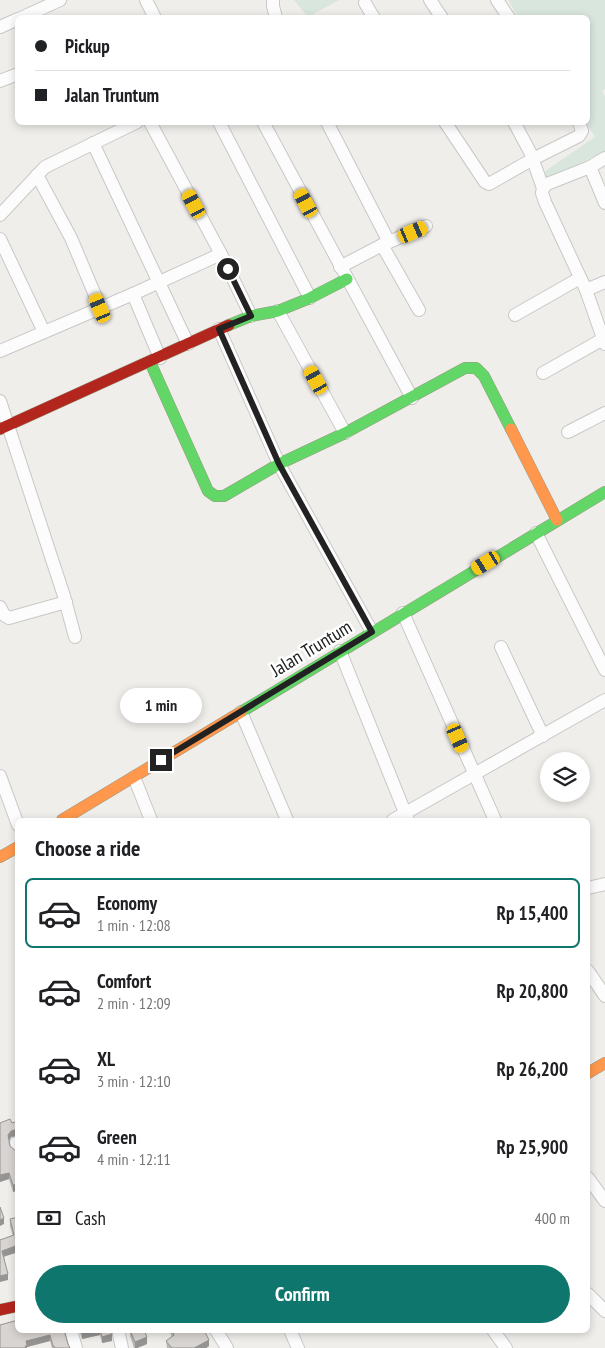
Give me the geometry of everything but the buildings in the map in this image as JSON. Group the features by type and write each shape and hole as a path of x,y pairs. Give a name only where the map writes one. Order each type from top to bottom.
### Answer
{"street":[{"path":"28,15 60,0"},
{"path":"146,0 151,15"},
{"path":"273,0 275,15"},
{"path":"430,0 440,15"},
{"path":"497,0 508,15"},
{"path":"364,3 372,15"},
{"path":"0,27 15,20"},
{"path":"0,81 15,75"},
{"path":"0,215 46,167 131,125"},
{"path":"152,125 221,254 251,316"},
{"path":"221,125 310,298"},
{"path":"265,125 412,398"},
{"path":"328,125 385,244 420,310"},
{"path":"448,125 485,182 489,184 579,136 582,131 579,125"},
{"path":"516,125 533,159 543,188 542,193 545,202 586,290 604,342 543,373"},
{"path":"93,143 188,344"},
{"path":"543,188 547,184 590,168 605,158"},
{"path":"590,168 605,203"},
{"path":"37,175 71,238 100,308"},
{"path":"340,267 426,226"},
{"path":"0,239 44,332"},
{"path":"0,351 221,254"},
{"path":"515,316 580,278"},
{"path":"4,428 219,329 251,316 278,311 347,280"},
{"path":"586,290 605,282"},
{"path":"133,294 155,360 208,491 212,494 220,497 224,496 279,464 345,433 466,368 487,388 555,522"},
{"path":"278,311 345,433"},
{"path":"219,329 279,464 372,632"},
{"path":"0,401 4,428 66,602 75,637"},
{"path":"568,432 605,413"},
{"name":"Jalan Truntum","path":"65,818 605,492"},
{"path":"536,533 605,670"},
{"path":"0,607 4,615 9,618 66,602"},
{"path":"403,613 494,818"},
{"path":"501,647 543,736"},
{"path":"340,651 407,817 474,774 605,700"},
{"path":"241,712 286,818"},
{"path":"0,776 15,818"},
{"path":"134,777 150,818"},
{"path":"0,857 15,849"},
{"path":"590,888 605,884"},
{"path":"590,974 605,996"},
{"path":"590,1072 605,1063"},
{"path":"590,1181 605,1201"},
{"path":"590,1296 605,1311"},
{"path":"0,1310 15,1307"},
{"path":"72,1333 76,1348"},
{"path":"119,1333 122,1348"},
{"path":"218,1333 227,1348"},
{"path":"291,1333 298,1348"},
{"path":"495,1333 506,1348"}],"shaded area":[{"path":"294,0 339,0 312,15 306,15"},
{"path":"508,0 605,0 605,89 602,91 605,96 605,151 547,180 545,171 595,137 587,125 590,125 590,15 517,15"}],"traffic: fast":[{"path":"229,325 251,316 278,311 310,298 347,279"},
{"path":"150,362 208,491 215,496 224,496 279,464 345,433 465,368 476,368 484,376 511,429"},
{"path":"241,712 605,492"}],"traffic: slow":[{"path":"511,429 557,520"},
{"path":"65,818 241,712"},
{"path":"0,857 15,849"},
{"path":"590,1072 605,1063"}],"traffic: jam":[{"path":"0,429 229,325"},
{"path":"0,1310 15,1307"}],"route":[{"path":"161,760 372,632 279,464 219,329 251,316 228,269"}]}
